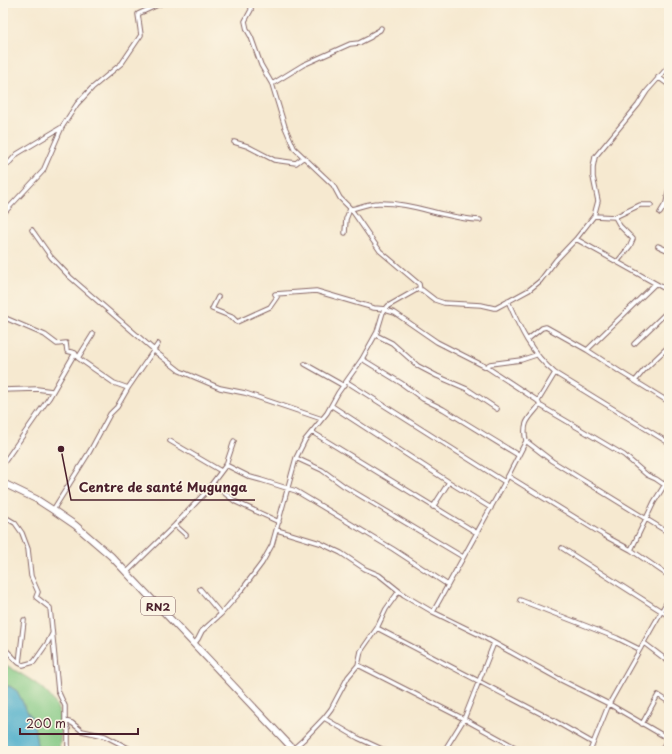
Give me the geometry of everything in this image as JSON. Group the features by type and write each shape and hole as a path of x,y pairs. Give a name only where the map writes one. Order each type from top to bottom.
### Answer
{"highway":[{"name":"RN2","path":"3,483 36,499 76,526 127,572 294,750"}],"street":[{"path":"3,214 43,171 62,127 77,104 92,88 122,64 141,35 138,14 162,3"},
{"path":"251,3 251,10 245,21 247,30 261,65 272,84 285,127 294,148 333,185 340,198 350,209 380,251 419,284 420,290"},
{"path":"272,84 303,65 350,44 359,43 371,38 371,35 381,28"},
{"path":"194,644 202,632 221,614 241,591 262,563 272,545 277,530 300,448 332,406 338,393 362,359 376,335 385,310 418,289 435,300 452,304 466,304 494,308 529,290 540,281 594,216 598,201 593,177 595,158 638,105 646,91 669,66"},
{"path":"658,77 669,85"},
{"path":"3,165 9,163 17,154 62,127"},
{"path":"234,142 247,146 274,160 296,163 304,157"},
{"path":"660,213 667,204 669,188"},
{"path":"350,209 377,203 392,204 410,206 438,213 480,220"},
{"path":"594,216 614,217 640,205 651,205"},
{"path":"345,234 346,219 350,209"},
{"path":"614,217 620,226 633,239 630,246 618,261"},
{"path":"32,230 50,257 70,277 153,350 180,371 220,388 245,393 322,419"},
{"path":"576,239 618,261 669,291"},
{"path":"658,246 669,251"},
{"path":"587,350 655,284"},
{"path":"218,297 212,309 232,317 236,322 270,307 277,297 276,294 309,291 316,291 395,314 437,342 485,367 538,401 540,406 624,455 647,475 669,488"},
{"path":"508,301 518,324 536,355 555,372 669,443"},
{"path":"634,344 669,310"},
{"path":"3,317 45,335 58,344 66,344 67,350 75,353 78,358 114,383 128,388"},
{"path":"527,340 542,328 546,328 587,350 669,402"},
{"path":"78,358 93,334"},
{"path":"376,335 392,343 418,366 467,389 497,409"},
{"path":"53,510 90,451 110,414 125,396 128,388 158,344"},
{"path":"635,381 669,346"},
{"path":"3,464 49,398 75,353"},
{"path":"485,367 490,364 521,360 536,355"},
{"path":"362,359 401,383 423,400 443,410 518,455"},
{"path":"305,364 344,386"},
{"path":"538,401 555,372"},
{"path":"347,382 505,482"},
{"path":"3,390 37,389 52,391"},
{"path":"332,406 491,508"},
{"path":"434,612 526,441 524,431 525,424 540,406"},
{"path":"312,432 477,533"},
{"path":"170,441 221,471"},
{"path":"127,572 192,508 213,484 226,465 234,441"},
{"path":"526,441 552,461 669,533"},
{"path":"296,458 322,470 344,486 463,557"},
{"path":"226,465 250,477 296,491 393,549 448,585"},
{"path":"508,476 605,536 631,550 669,576"},
{"path":"631,550 654,502 669,478"},
{"path":"433,507 449,482"},
{"path":"213,484 236,502 279,522"},
{"path":"3,516 15,524 22,532 28,549 31,576 38,592 36,597 50,608 55,670 58,691 65,706 65,721 68,729 68,751"},
{"path":"175,525 186,535"},
{"path":"277,530 320,543 341,553 365,569 379,575 417,604 609,704 669,738 661,751"},
{"path":"562,548 669,616"},
{"path":"200,589 221,614"},
{"path":"294,750 331,709 348,677 358,665 361,651 377,628 386,609 399,591"},
{"path":"590,751 609,704 669,598"},
{"path":"520,600 617,638 639,649"},
{"path":"19,664 24,620"},
{"path":"377,628 552,719 593,743"},
{"path":"3,647 19,664 23,665 34,662 53,633"},
{"path":"444,751 464,719 494,643"},
{"path":"644,643 669,662"},
{"path":"358,665 464,719 522,751"},
{"path":"642,724 658,695 669,702"},
{"path":"324,718 358,738 386,751"},
{"path":"65,721 72,723 82,731 105,736 134,751"}],"green space":[{"path":"3,663 38,685 52,699 57,707 61,721 59,751 38,751 33,719 27,711 17,691 10,686 3,687"}],"water":[{"path":"9,686 17,691 27,711 33,719 38,751 3,751 3,687"}],"place":[{"name":"Centre de santé Mugunga","path":"61,449"}]}
